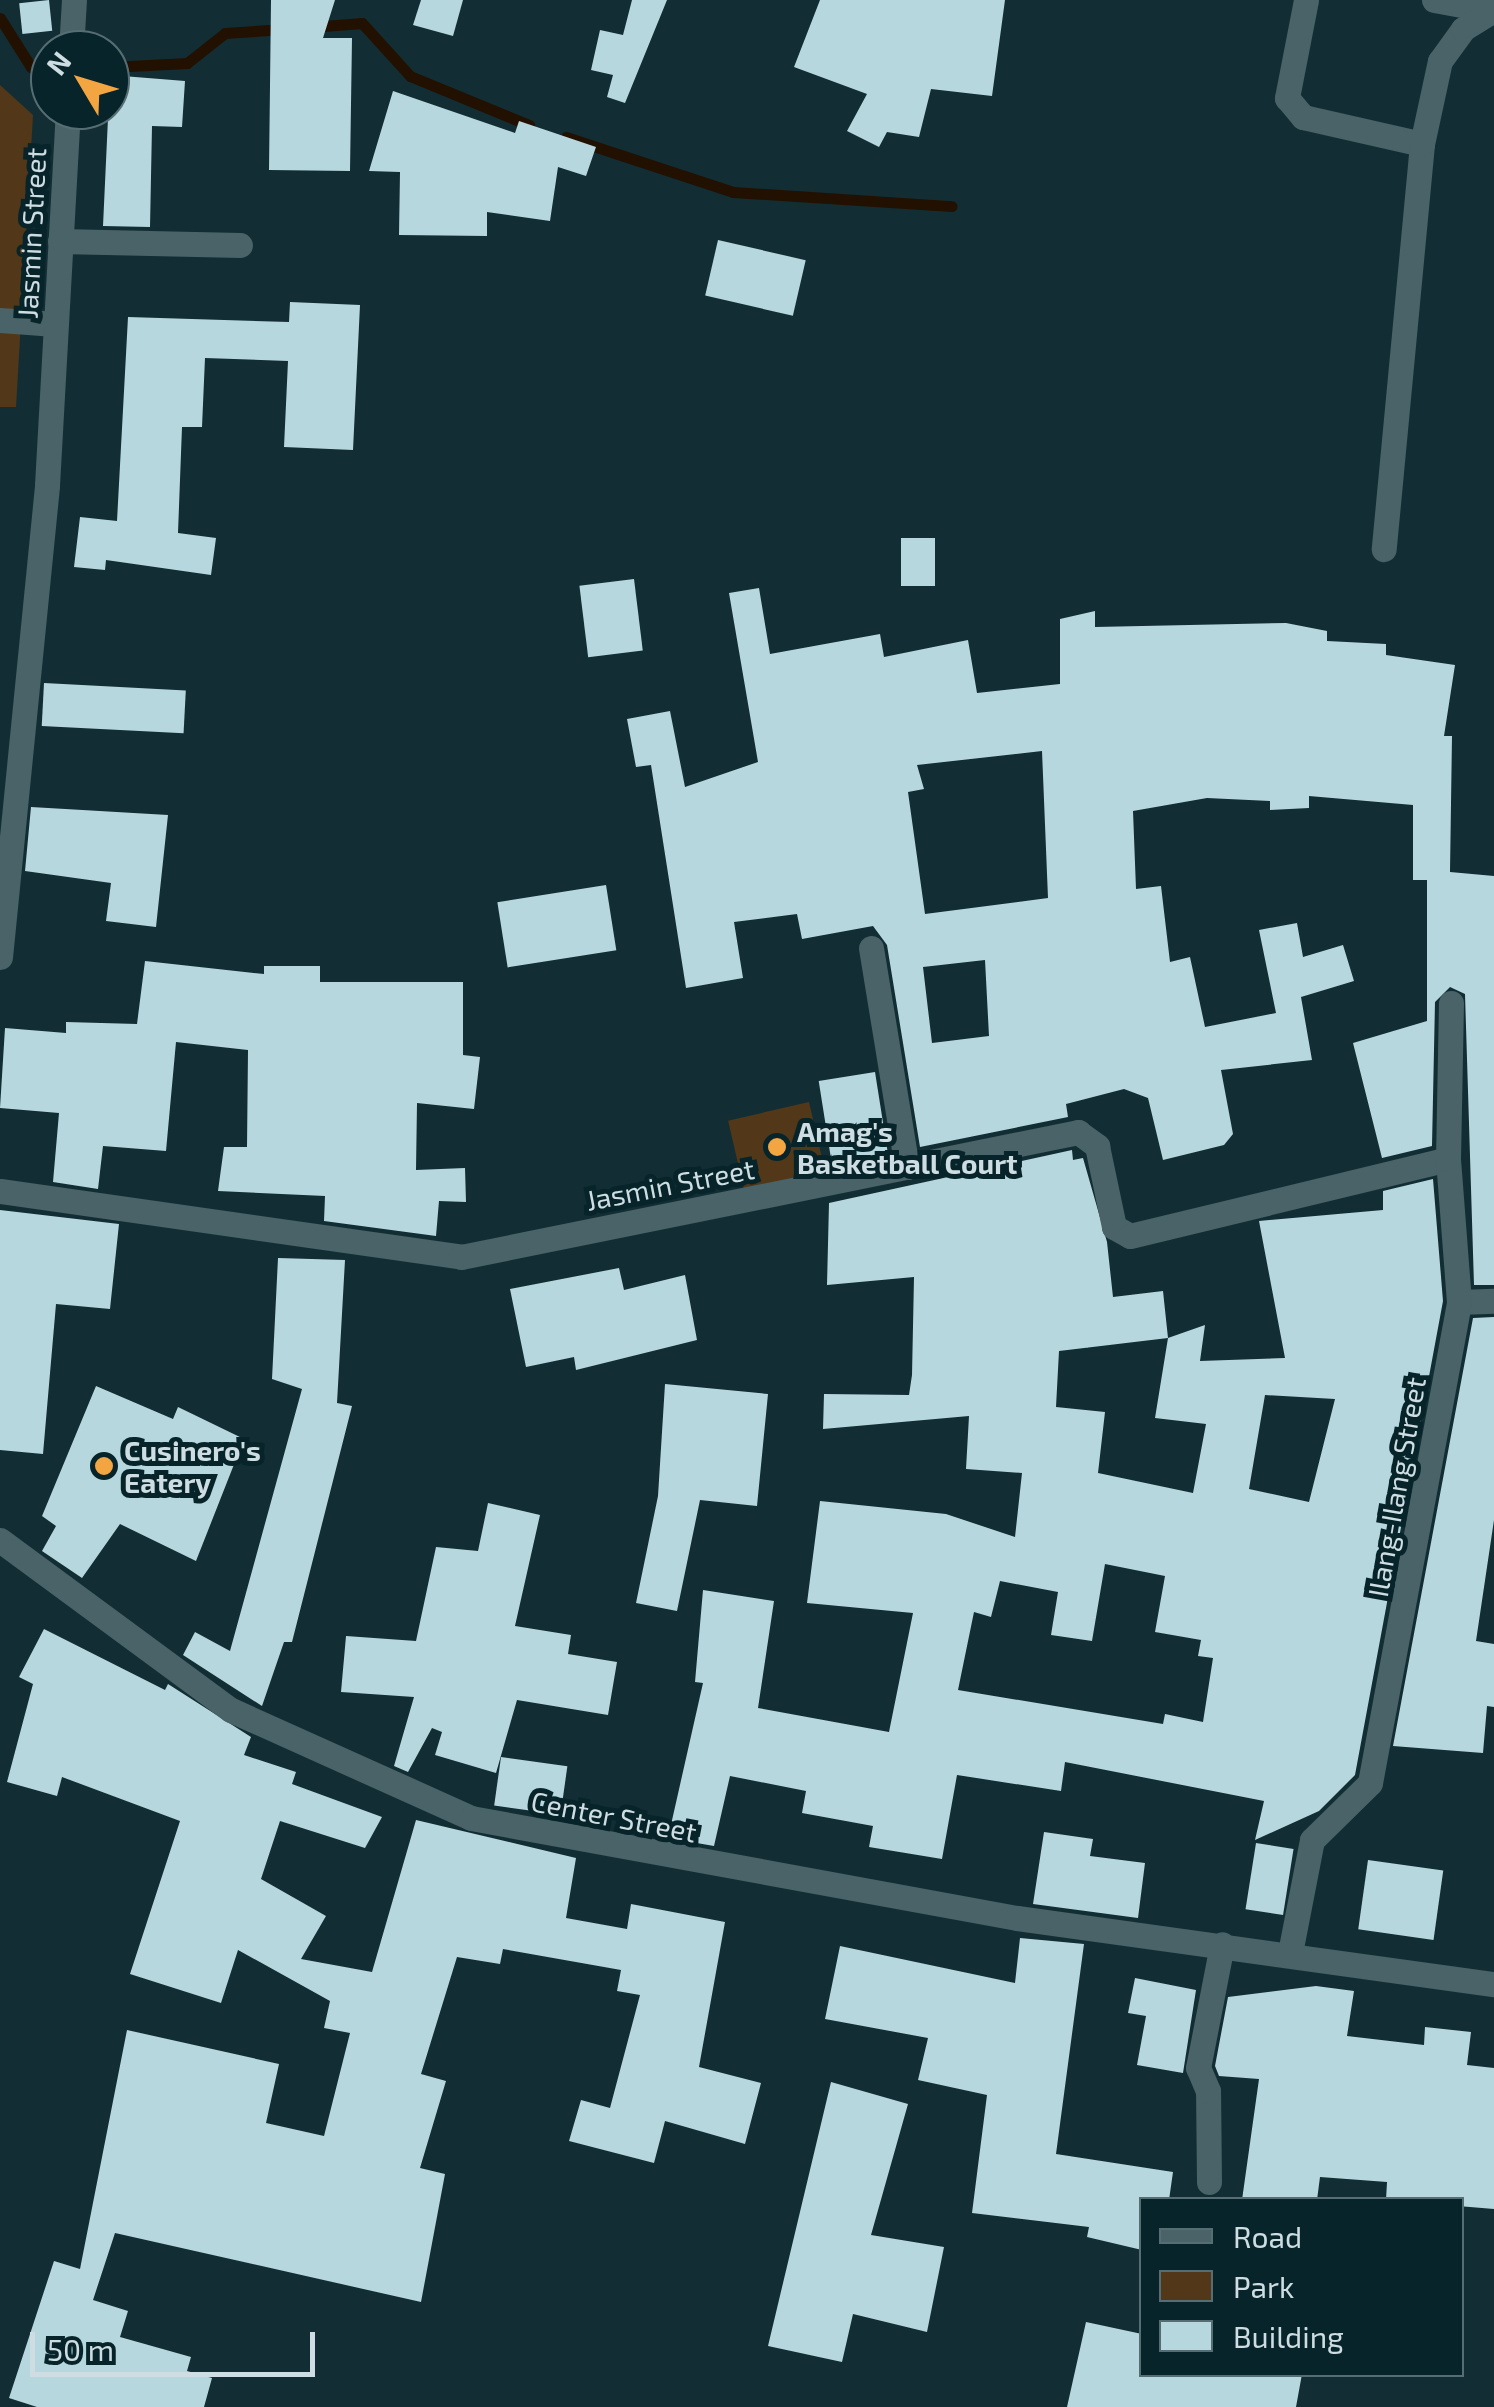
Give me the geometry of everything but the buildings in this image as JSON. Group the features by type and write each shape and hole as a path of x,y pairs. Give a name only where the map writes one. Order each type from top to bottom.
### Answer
{"street":[{"path":"72,30 74,0"},
{"path":"1306,0 1288,98 1302,118 1422,144"},
{"path":"1434,0 1492,12"},
{"path":"1384,549 1422,144 1440,62 1462,29 1492,12"},
{"name":"Jasmin Street","path":"0,957 56,324 67,130"},
{"path":"60,240 240,245"},
{"path":"0,320 56,324"},
{"path":"870,948 907,1167"},
{"name":"Ilang-Ilang Street","path":"1290,1953 1312,1840 1370,1783 1460,1302 1448,1159 1451,1004"},
{"name":"Jasmin Street","path":"0,1191 462,1257 907,1167 1090,1136 1114,1227 1130,1236 1448,1159"},
{"path":"1460,1302 1494,1301"},
{"name":"Center Street","path":"0,1540 231,1710 471,1818 815,1885 1494,1984"},
{"path":"1209,2182 1208,2091 1198,2068 1222,1944"}],"green space":[{"path":"0,85 30,112 32,130 16,407 0,407"},
{"name":"Amag's Basketball Court","path":"809,1102 826,1177 745,1196 728,1121"}],"waterway":[{"path":"0,18 30,65"},
{"path":"311,27 362,23 410,76 529,125"},
{"path":"130,66 187,63 225,33 283,29"},
{"path":"566,137 733,192 952,206"}],"place":[{"name":"Amag's Basketball Court","path":"777,1147"},
{"name":"Cusinero's Eatery","path":"104,1466"}]}
